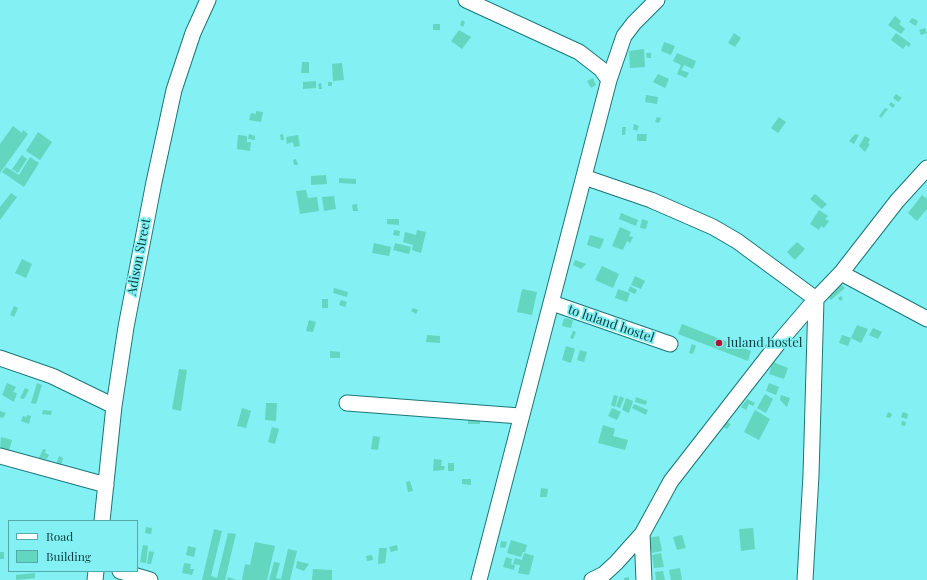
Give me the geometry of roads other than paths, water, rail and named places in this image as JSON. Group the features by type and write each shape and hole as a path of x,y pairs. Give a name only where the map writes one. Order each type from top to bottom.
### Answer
{"street":[{"name":"Adison Street","path":"102,520 114,406 143,237 174,90 190,39 208,0"},
{"path":"466,0 579,52 601,69 609,80"},
{"path":"479,580 506,478 520,416 552,303 609,80 624,36 634,23 657,0"},
{"path":"592,580 604,574 616,563 642,534 671,481 780,340 841,273 897,201 927,168"},
{"path":"584,177 651,200 713,226 816,299"},
{"path":"841,273 927,319"},
{"path":"805,580 811,475 816,299"},
{"name":"to luland hostel","path":"552,303 670,344"},
{"path":"0,358 52,376 114,406"},
{"path":"347,403 520,416"},
{"path":"0,456 106,485"},
{"path":"642,534 644,580"},
{"path":"123,572 150,580"}],"place":[{"name":"luland hostel","path":"719,343"}]}
